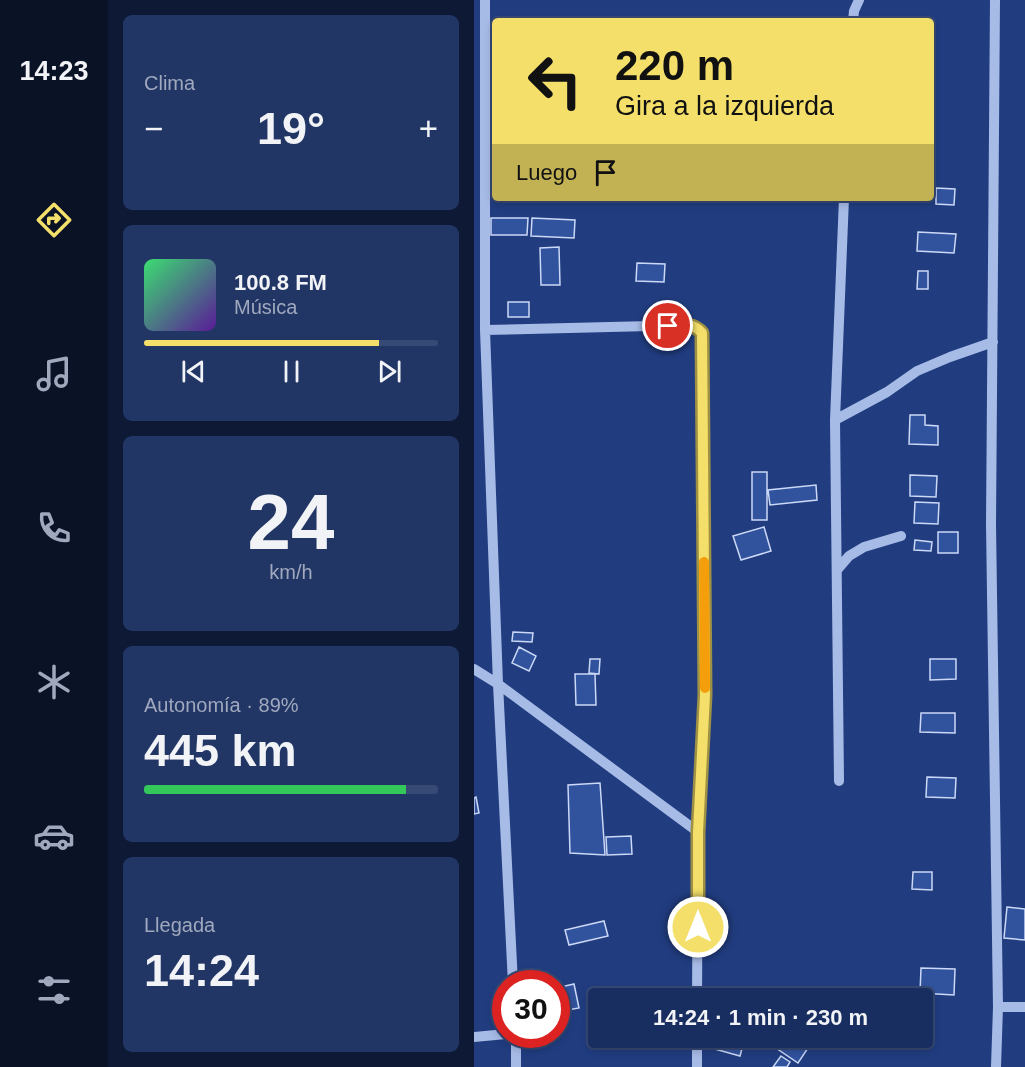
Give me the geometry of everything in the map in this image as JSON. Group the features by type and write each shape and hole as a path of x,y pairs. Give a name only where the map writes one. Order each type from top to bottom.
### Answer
{"street":[{"path":"484,0 485,330 498,684 512,970"},
{"path":"853,18 859,0"},
{"path":"995,0 991,524 998,1007 996,1067"},
{"path":"839,781 835,420 844,201"},
{"path":"485,330 691,325 702,333 705,695 698,832 697,988"},
{"path":"835,420 887,392 917,371 993,342"},
{"path":"837,570 849,556 864,547 901,536"},
{"path":"474,669 498,684 698,832"},
{"path":"998,1007 1025,1007"},
{"path":"474,1037 492,1035"},
{"path":"516,1048 516,1067"},
{"path":"697,1048 697,1067"}],"building":[{"path":"936,188 955,189 954,205 936,204"},
{"path":"491,218 528,218 527,235 491,235"},
{"path":"532,218 575,220 574,238 531,236"},
{"path":"918,232 956,234 954,253 917,251"},
{"path":"559,247 560,285 541,285 540,248"},
{"path":"637,263 665,264 664,282 636,281"},
{"path":"918,271 928,271 928,289 917,289"},
{"path":"508,302 529,302 529,317 508,317"},
{"path":"910,415 925,415 925,425 938,426 938,445 909,444"},
{"path":"752,472 767,472 767,520 752,520"},
{"path":"910,475 937,476 936,497 910,496"},
{"path":"816,485 817,500 770,505 768,490"},
{"path":"915,502 939,503 938,524 914,523"},
{"path":"764,527 771,551 741,560 733,536"},
{"path":"938,532 958,532 958,553 938,553"},
{"path":"915,540 932,542 931,551 914,550"},
{"path":"513,632 533,633 532,642 512,641"},
{"path":"519,647 536,656 529,671 512,663"},
{"path":"590,659 600,659 599,674 589,673"},
{"path":"930,659 956,659 956,679 930,680"},
{"path":"575,674 595,674 596,705 576,705"},
{"path":"921,713 955,713 955,733 920,732"},
{"path":"927,777 956,778 955,798 926,797"},
{"path":"600,783 605,855 570,853 568,785"},
{"path":"476,797 479,813 474,814 474,798"},
{"path":"631,836 632,854 607,855 606,837"},
{"path":"913,872 932,872 932,890 912,889"},
{"path":"1007,907 1025,909 1025,940 1004,938"},
{"path":"604,921 608,936 569,945 565,930"},
{"path":"921,968 955,969 954,995 933,994 933,988 920,988"},
{"path":"574,984 579,1008 570,1010 570,985"},
{"path":"711,1048 742,1048 740,1056"},
{"path":"776,1048 808,1048 798,1063"},
{"path":"781,1056 790,1062 787,1067 773,1067"}],"slow traffic":[{"path":"704,562 705,688"}],"route":[{"path":"668,326 691,325 702,333 705,695 698,832 698,927"}]}
